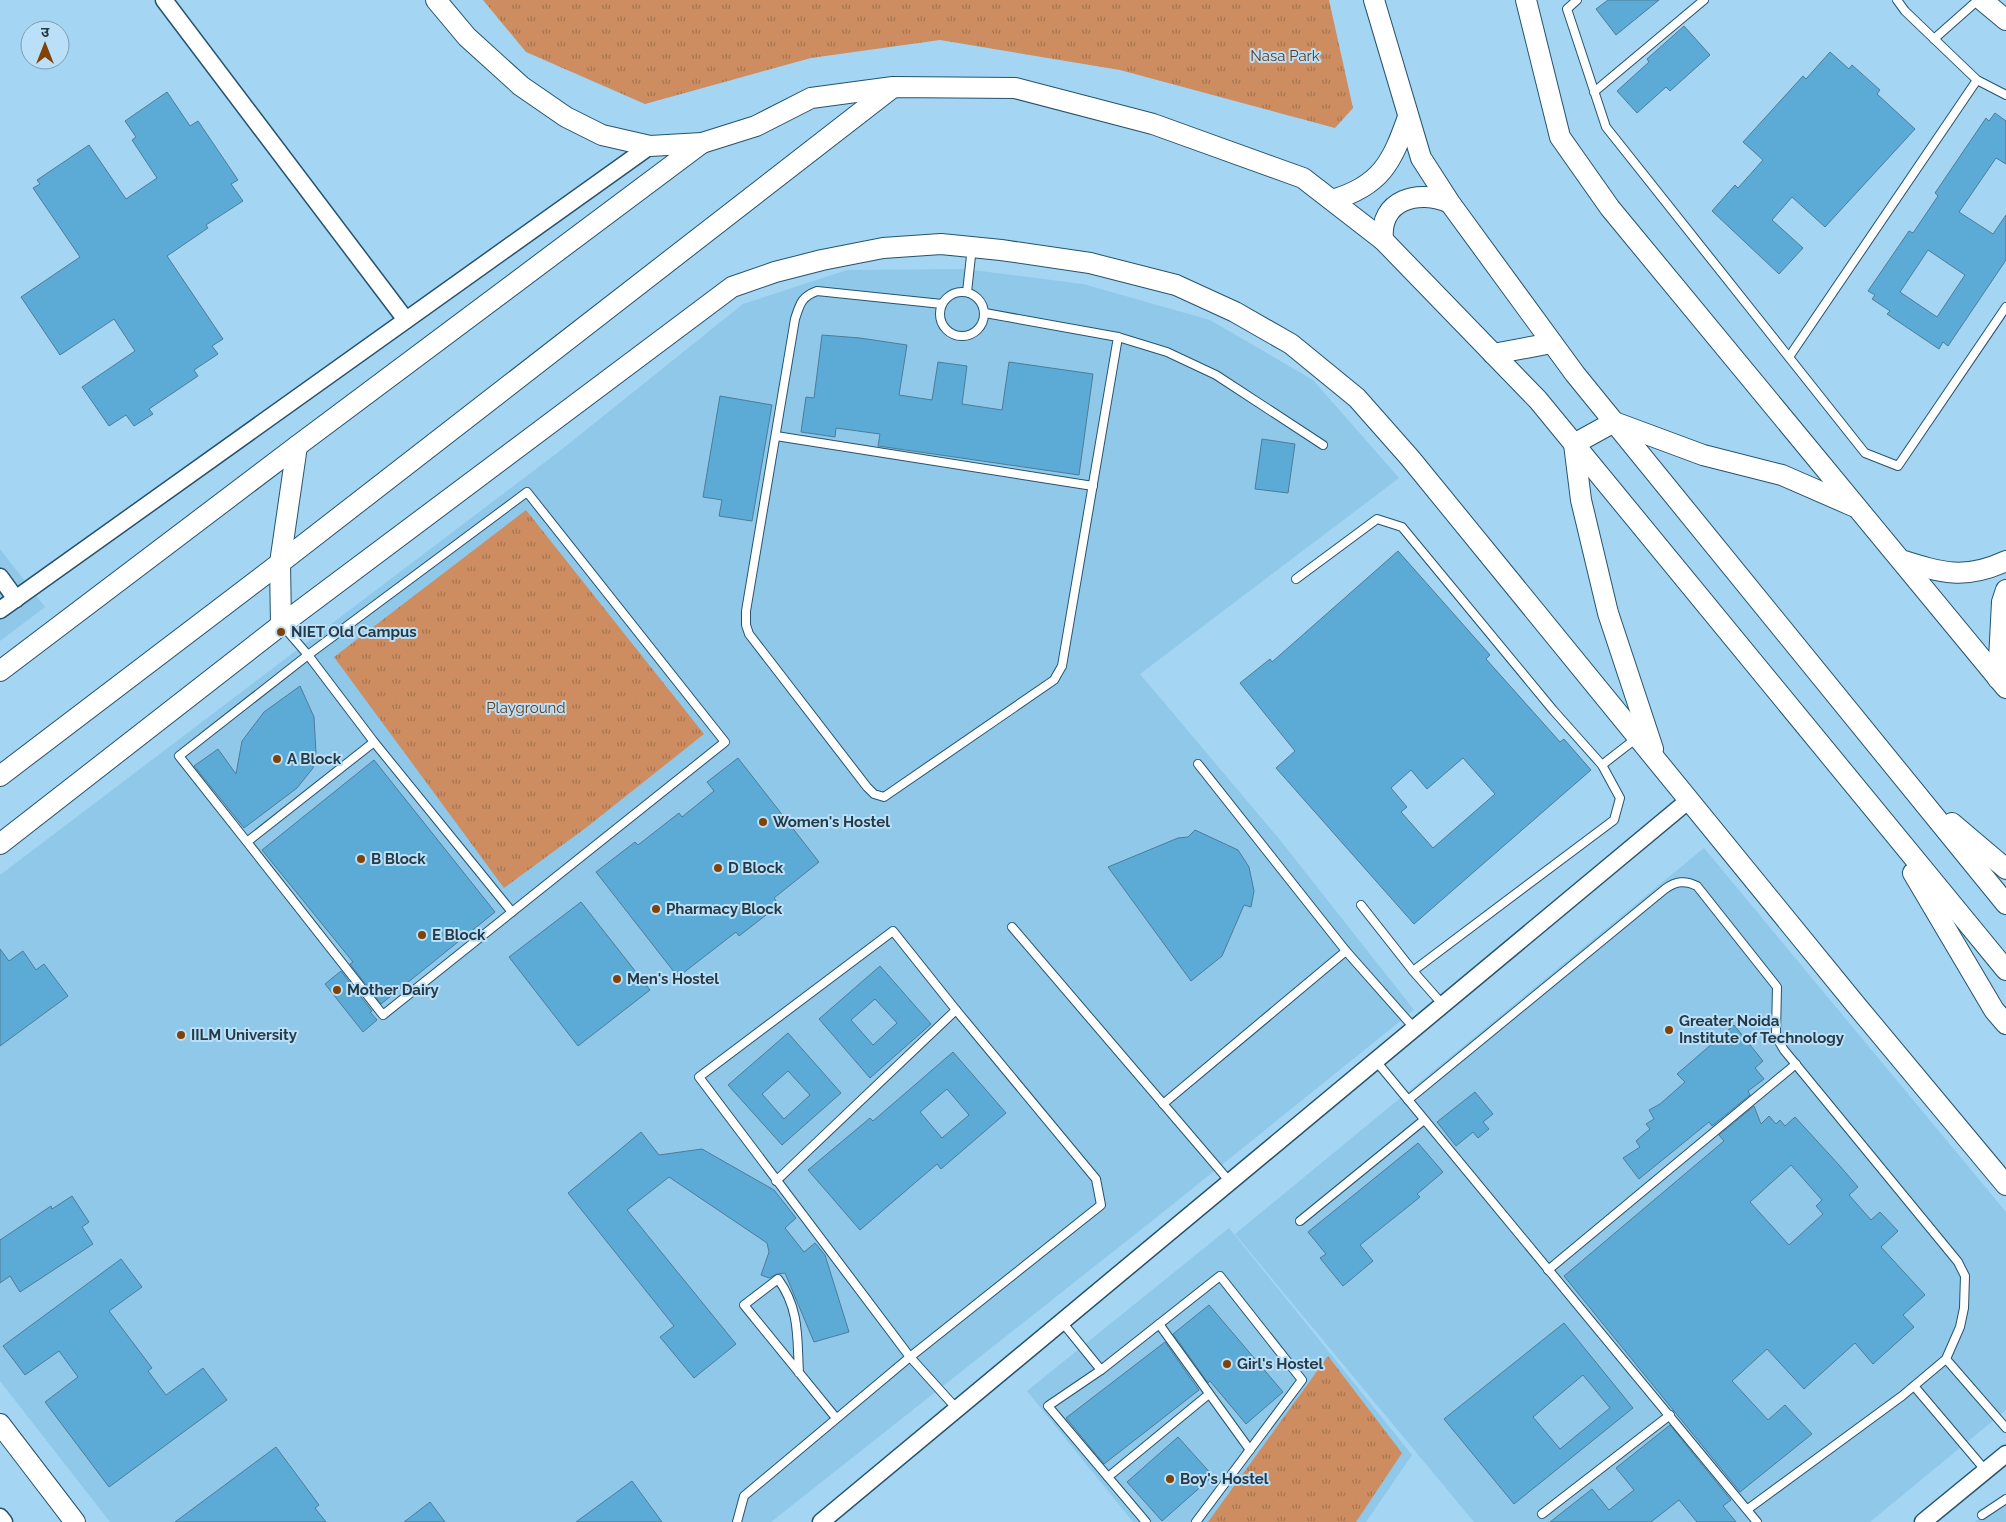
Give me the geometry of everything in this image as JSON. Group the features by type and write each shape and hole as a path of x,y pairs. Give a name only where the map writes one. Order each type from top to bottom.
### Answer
{"street":[{"path":"164,0 406,320"},
{"path":"436,0 468,37 521,86 566,117 602,134 650,146 702,143 756,126 811,98 893,87 1015,88 1153,124 1303,178 1383,240 1538,400 2006,970"},
{"path":"1374,0 1421,158 1450,203 1552,343 1614,422 2006,904"},
{"path":"1526,0 1560,137 1610,208 2002,683"},
{"path":"1980,0 2006,20"},
{"path":"0,776 280,563 893,87"},
{"path":"1332,200 1354,194 1387,166 1408,117"},
{"path":"0,671 702,143"},
{"path":"0,610 650,146"},
{"path":"1383,240 1382,229 1386,218 1395,206 1402,201 1413,197 1422,197 1444,200 1450,203"},
{"path":"0,844 281,625 732,287 775,272 813,262 883,248 941,244 1090,263 1176,285 1235,312 1290,344 1357,398 1410,458 2006,1185"},
{"path":"1493,354 1552,343"},
{"path":"1574,444 1614,422 1703,455 1782,475 1857,508"},
{"path":"1574,444 1581,500 1608,613 1656,760"},
{"path":"281,625 280,563 297,446"},
{"path":"1901,560 1932,570 1970,573 1989,569 2006,561"},
{"path":"0,577 16,599"},
{"path":"2002,683 2002,602 2006,590"},
{"path":"1915,791 2006,869"},
{"path":"822,1522 1689,800"},
{"path":"1881,818 1994,1010 2006,1024"},
{"path":"0,1424 75,1522"},
{"path":"1923,1522 2006,1454"},
{"path":"0,1517 4,1522"}],"lane":[{"path":"1577,0 1567,10 1606,127 1865,453 1898,466 2006,307"},
{"path":"1594,92 1704,0"},
{"path":"1897,0 1904,11 1977,80 2006,95"},
{"path":"1934,39 1980,0"},
{"path":"1789,357 1977,80"},
{"path":"967,292 972,247"},
{"path":"942,304 829,291 817,291 806,295 800,304 795,319 746,612 746,625 749,634 867,787 874,794 884,797 1054,680 1062,666 1118,337"},
{"path":"967,292 980,300 985,313 983,321 975,332 968,335 954,334 942,325 940,310 942,304 953,294 967,292"},
{"path":"985,313 1118,337 1167,352 1216,376 1323,445"},
{"path":"776,436 1093,486"},
{"path":"528,492 725,742 383,1015 179,756 308,655 528,492"},
{"path":"1296,579 1378,519 1402,527 1553,710 1602,766 1620,798 1614,820 1413,971"},
{"path":"281,625 308,655 374,742 512,912"},
{"path":"1602,766 1638,737"},
{"path":"247,842 374,742"},
{"path":"1198,764 1346,950 1415,1029"},
{"path":"1408,1100 1665,889 1679,882 1690,882 1697,886 1777,987 1776,1032 1778,1040 1958,1262 1964,1276 1964,1308 1960,1327 1946,1359 1914,1386 1748,1510"},
{"path":"1361,905 1413,971 1443,1005"},
{"path":"1012,926 1230,1182"},
{"path":"738,1522 744,1496 910,1357 1101,1205 1096,1179 893,931 698,1077 910,1357 957,1409"},
{"path":"1164,1104 1346,950"},
{"path":"776,1181 956,1010"},
{"path":"1376,1061 1757,1522"},
{"path":"1548,1270 1796,1064"},
{"path":"1300,1221 1424,1120"},
{"path":"1146,1522 1048,1406 1101,1370 1220,1276 1302,1380 1196,1522"},
{"path":"799,1373 796,1313 788,1293 778,1279 744,1305 799,1373 836,1418"},
{"path":"1062,1322 1101,1370"},
{"path":"1159,1324 1250,1450"},
{"path":"1946,1359 2006,1428"},
{"path":"1914,1386 1986,1471"},
{"path":"1108,1477 1209,1394"},
{"path":"1542,1514 1670,1415"},
{"path":"1982,1515 2006,1499"}],"shaded area":[{"path":"965,269 1083,284 1210,320 1313,380 1399,478 1140,674 1280,840 1414,1010 1162,1213 771,1522 110,1522 0,1381 0,875 561,450 743,304 847,270"},
{"path":"0,549 45,607 0,641"},
{"name":"Greater Noida Institute of Technology","path":"1704,848 2006,1212 2006,1410 1870,1522 1474,1522 1235,1234"},
{"path":"1229,1228 1412,1455 1366,1522 1133,1522 1027,1391"},
{"path":"2006,1496 2006,1522 1975,1522"}],"green space":[{"name":"Nasa Park","path":"483,0 1329,0 1353,108 1335,128 1120,70 940,40 811,58 645,104 526,52"},
{"name":"Playground","path":"526,510 704,734 587,827 504,888 334,657"},
{"path":"1328,1356 1402,1453 1356,1522 1208,1522"}],"building":[{"path":"1608,0 1659,0 1616,35 1596,9"},
{"path":"1684,26 1710,55 1670,91 1666,87 1637,113 1617,91 1649,62 1647,59"},
{"path":"1830,52 1849,69 1852,65 1880,90 1877,94 1915,129 1825,227 1792,197 1772,220 1803,248 1779,274 1712,211 1735,185 1738,188 1763,160 1743,142 1803,76 1806,79"},
{"path":"167,92 190,126 198,121 238,180 231,184 243,201 206,225 208,228 167,256 223,339 212,346 218,354 194,370 198,376 149,409 153,414 134,426 126,415 109,426 82,387 135,351 114,319 60,355 21,297 80,257 33,188 40,184 37,180 89,145 126,199 157,178 132,140 136,137 125,121"},
{"path":"1995,113 2006,121 2006,164 1996,158 1959,212 1993,234 2006,215 2006,260 1948,346 1943,342 1939,349 1887,314 1890,311 1872,299 1875,295 1868,291 1909,231 1913,233 1938,196 1935,193 1986,118 1989,121","holes":["1928,250 1965,275 1937,317 1900,292"]},
{"path":"822,335 907,345 899,395 932,400 938,362 967,366 962,404 1002,410 1009,362 1093,374 1079,475 878,446 880,434 836,428 835,437 801,432 806,397 814,398"},
{"path":"720,396 772,405 752,521 719,516 722,500 703,497"},
{"path":"1262,439 1295,444 1288,493 1255,489"},
{"path":"1398,551 1490,655 1486,659 1560,742 1564,739 1591,770 1414,924 1276,768 1295,751 1240,683 1270,659 1272,662","holes":["1463,758 1495,794 1433,848 1401,812 1407,807 1391,788 1411,770 1427,789"]},
{"name":"A Block","path":"300,686 314,717 316,753 313,768 297,788 244,828 194,766 218,749 236,774 242,741 264,712"},
{"path":"738,758 819,862 774,898 779,905 739,936 736,932 678,977 596,872 635,842 638,845 679,813 682,817 714,791 707,782"},
{"name":"B Block","path":"374,760 495,912 381,1004 350,964 353,962 262,850"},
{"path":"1195,830 1238,850 1249,867 1254,891 1251,907 1244,905 1222,956 1191,981 1108,867 1178,838 1188,837"},
{"name":"Men's Hostel","path":"581,902 650,990 578,1046 509,957"},
{"path":"0,949 9,961 23,951 36,970 44,964 68,996 0,1046"},
{"path":"880,966 931,1024 870,1078 819,1019","holes":["875,999 897,1023 873,1045 851,1020"]},
{"path":"341,971 377,1020 363,1032 325,984"},
{"path":"1734,1025 1763,1061 1755,1068 1764,1079 1748,1091 1750,1095 1712,1126 1709,1122 1639,1179 1623,1158 1640,1147 1636,1141 1650,1129 1646,1124 1654,1119 1649,1110 1660,1104 1685,1082 1677,1074"},
{"path":"788,1033 841,1093 782,1145 728,1085","holes":["788,1071 810,1095 784,1119 762,1094"]},
{"path":"953,1052 1006,1113 941,1169 937,1164 860,1230 808,1170 870,1118 873,1121","holes":["947,1089 969,1115 942,1138 920,1112"]},
{"path":"1475,1092 1493,1114 1483,1122 1489,1129 1478,1138 1473,1132 1456,1146 1437,1122"},
{"path":"1754,1106 1761,1124 1769,1116 1776,1124 1780,1120 1785,1126 1795,1117 1858,1187 1849,1195 1871,1220 1880,1212 1898,1231 1881,1247 1925,1295 1903,1315 1914,1327 1873,1364 1855,1343 1804,1389 1767,1349 1732,1381 1768,1420 1785,1405 1812,1434 1740,1492 1564,1276 1724,1141 1719,1135","holes":["1791,1165 1822,1200 1816,1206 1823,1214 1789,1245 1750,1202"]},
{"path":"641,1132 659,1155 702,1149 774,1190 796,1218 785,1228 804,1252 815,1243 825,1255 849,1332 814,1342 785,1273 769,1278 761,1275 769,1252 767,1243 669,1177 627,1210 736,1344 694,1378 660,1337 674,1326 568,1193"},
{"path":"1418,1143 1443,1172 1417,1194 1420,1197 1360,1245 1373,1261 1343,1286 1320,1258 1326,1254 1308,1232"},
{"path":"72,1196 89,1222 82,1227 93,1244 20,1292 10,1276 0,1283 0,1240 51,1206 52,1209"},
{"path":"121,1259 142,1287 109,1311 152,1368 148,1371 166,1395 203,1368 227,1400 109,1487 45,1402 78,1377 59,1351 25,1375 3,1346"},
{"name":"Girl's Hostel","path":"1209,1305 1283,1392 1246,1424 1210,1381 1208,1383 1173,1334"},
{"path":"1564,1323 1633,1408 1514,1504 1444,1419","holes":["1583,1375 1610,1408 1560,1449 1533,1417"]},
{"path":"1165,1342 1199,1390 1104,1464 1066,1418"},
{"path":"1670,1425 1731,1500 1723,1506 1736,1522 1697,1522 1679,1500 1651,1522 1550,1522 1592,1489 1609,1510 1634,1490 1616,1468"},
{"name":"Boy's Hostel","path":"1178,1437 1213,1476 1162,1521 1127,1482"},
{"path":"276,1447 319,1505 315,1508 326,1522 175,1522"},
{"path":"632,1481 662,1522 576,1522"},
{"path":"430,1502 445,1522 404,1522"}],"place":[{"name":"NIET Old Campus","path":"281,632"},
{"name":"A Block","path":"277,759"},
{"name":"Women's Hostel","path":"763,822"},
{"name":"B Block","path":"361,859"},
{"name":"D Block","path":"718,868"},
{"name":"Pharmacy Block","path":"656,909"},
{"name":"E Block","path":"422,935"},
{"name":"Men's Hostel","path":"617,979"},
{"name":"Mother Dairy","path":"337,990"},
{"name":"Greater Noida Institute of Technology","path":"1669,1030"},
{"name":"IILM University","path":"181,1035"},
{"name":"Girl's Hostel","path":"1227,1364"},
{"name":"Boy's Hostel","path":"1170,1479"}]}
